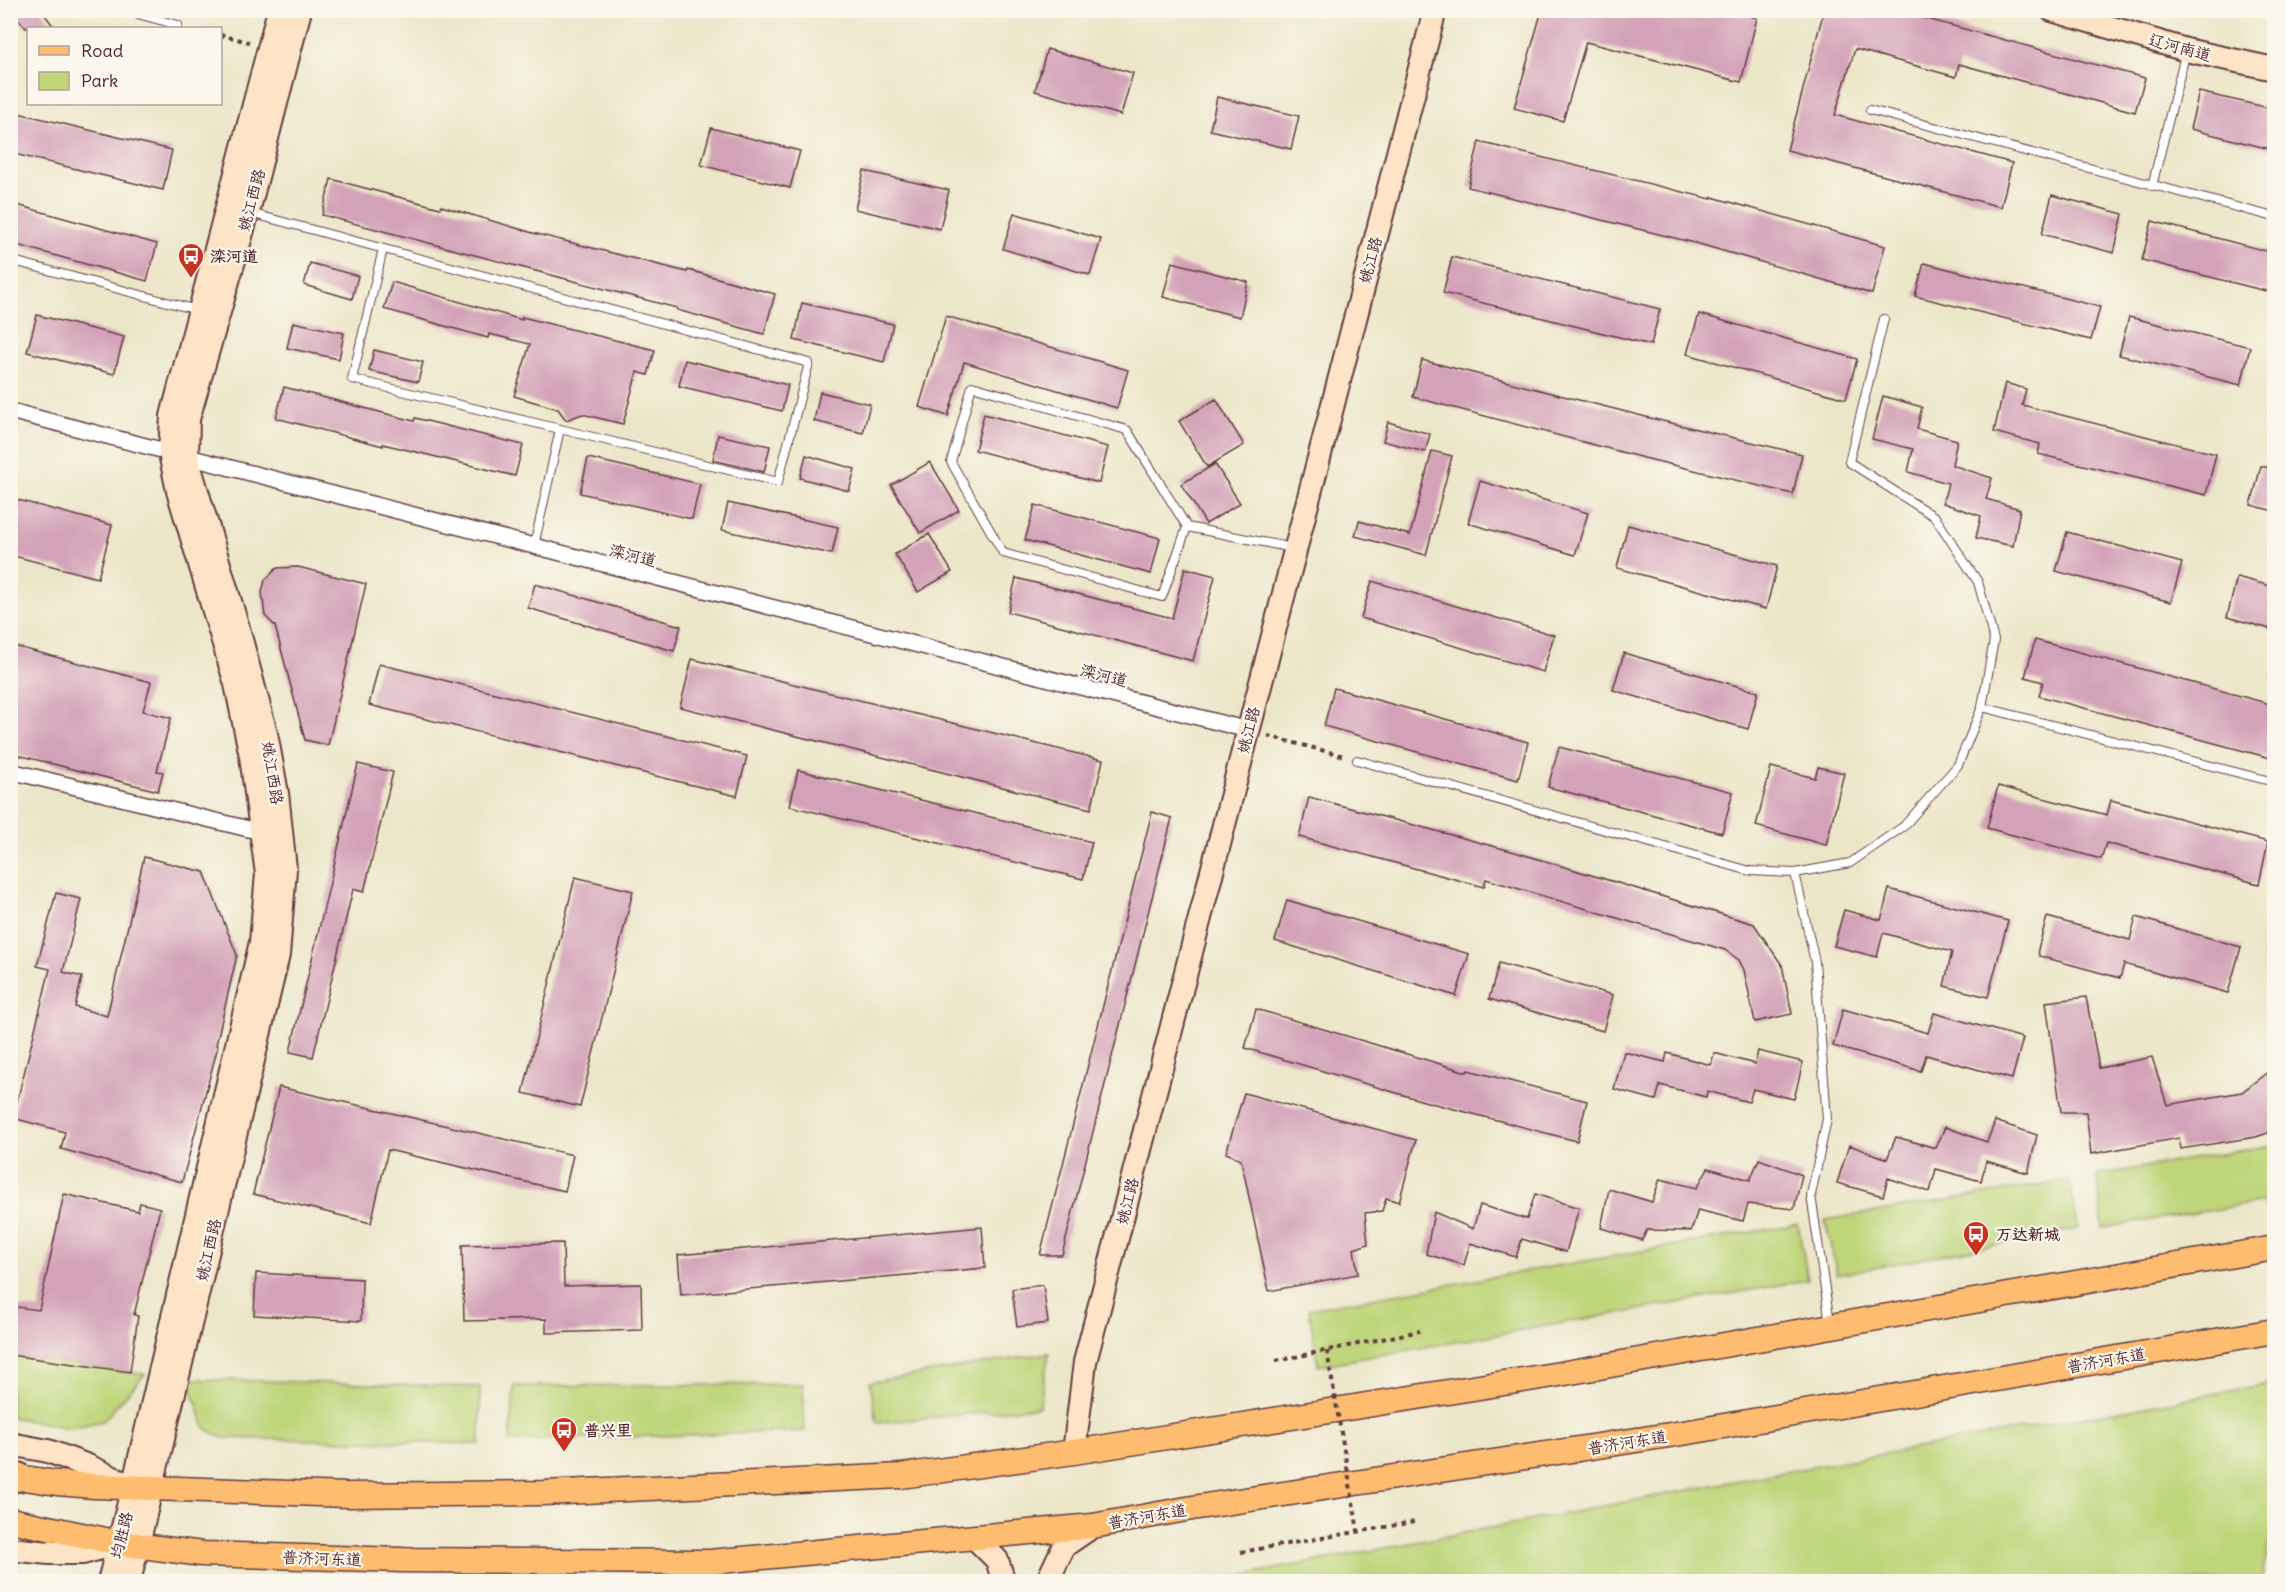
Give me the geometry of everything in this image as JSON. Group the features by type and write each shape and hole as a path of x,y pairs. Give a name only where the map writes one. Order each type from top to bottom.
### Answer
{"main road":[{"path":"14,1476 57,1483 348,1495 543,1493 901,1476 1074,1452 1542,1377 2274,1248"},
{"name":"普济河东道","path":"10,1520 128,1544 201,1554 403,1560 709,1562 1093,1526 1192,1508 1689,1432 2274,1331"}],"street":[{"name":"姚江西路","path":"143,1487 278,955 285,869 277,793 266,733 238,628 178,455 238,209 279,10"},
{"name":"姚江西路","path":"143,1487 261,942 267,874 251,756 236,684 178,491 178,455 172,416 198,310 238,209 300,10"},
{"name":"姚江路","path":"1074,1452 1085,1362 1435,10"},
{"name":"辽河南道","path":"2052,10 2186,50 2274,69"},
{"name":"滦河道","path":"10,411 533,548 1248,730"},
{"path":"10,771 261,832"},
{"path":"10,1444 48,1451 143,1487"},
{"name":"均胜路","path":"109,1581 128,1544 143,1487"},
{"path":"1047,1581 1064,1545 1093,1526"},
{"path":"974,1538 997,1560 1004,1581"},
{"path":"10,1549 49,1553 83,1553 128,1544"},
{"name":"均胜路","path":"128,1544 129,1581"}],"lane":[{"path":"123,10 178,26"},
{"path":"2152,186 2186,50"},
{"path":"1870,110 2274,217"},
{"path":"238,209 809,363 778,482 352,380 383,249"},
{"path":"10,260 198,310"},
{"path":"1357,760 1750,871 1795,873 1850,863 1904,826 1958,765 1982,707 1994,640 1978,582 1935,517 1849,462 1884,319"},
{"path":"1186,527 1162,597 1003,553 951,462 972,386 1127,430 1186,527 1295,548"},
{"path":"533,548 560,429"},
{"path":"1982,707 2274,782"},
{"path":"1795,873 1815,962 1817,984 1827,1119 1812,1195 1831,1327"}],"path":[{"path":"222,35 271,46"},
{"path":"1248,730 1357,760"},
{"path":"1276,1361 1420,1331"},
{"path":"1327,1352 1358,1532"},
{"path":"1240,1552 1414,1522"}],"green space":[{"path":"2274,1145 2274,1200 2103,1228 2097,1175"},
{"path":"2070,1180 2078,1229 1837,1275 1825,1220"},
{"path":"1798,1224 1808,1280 1318,1366 1309,1309"},
{"path":"1049,1353 1039,1407 877,1423 870,1382"},
{"path":"10,1355 145,1374 103,1421 69,1428 11,1417"},
{"path":"188,1379 480,1387 480,1444 222,1438 205,1428"},
{"path":"2274,1383 2274,1520 2262,1581 1190,1581 1223,1579 1735,1481"},
{"path":"803,1384 805,1431 510,1441 514,1386"}],"building":[{"path":"11,10 41,10 54,27 27,27"},
{"path":"1542,10 1727,10 1757,18 1741,82 1586,42 1563,121 1514,108"},
{"path":"1824,10 1894,10 2145,78 2135,112 1959,64 1956,77 1855,49 1835,115 2012,163 2001,207 1787,150"},
{"path":"1047,49 1133,73 1121,115 1035,91"},
{"path":"2199,92 2274,109 2274,150 2190,129"},
{"path":"1217,97 1299,116 1291,149 1210,130"},
{"path":"10,111 172,150 163,190 10,153"},
{"path":"711,128 800,151 790,188 701,165"},
{"path":"1479,142 1711,199 1712,197 1885,246 1872,294 1699,244 1468,187"},
{"path":"864,171 949,190 940,229 855,209"},
{"path":"331,179 775,294 764,334 677,310 677,308 322,215"},
{"path":"2052,195 2123,214 2114,253 2042,234"},
{"path":"10,203 157,244 147,281 10,243"},
{"path":"1014,213 1101,239 1090,275 1003,249"},
{"path":"2152,221 2274,253 2274,293 2142,260"},
{"path":"1452,257 1660,309 1651,345 1443,293"},
{"path":"1172,262 1248,282 1240,317 1163,297"},
{"path":"310,263 358,276 352,299 304,285"},
{"path":"1924,263 2100,307 2091,340 1915,296"},
{"path":"392,282 522,320 522,317 655,350 648,375 637,372 623,424 582,414 566,420 558,409 514,396 530,344 489,334 488,338 384,309"},
{"path":"802,303 893,324 884,362 794,340"},
{"path":"1699,314 1857,359 1846,399 1687,354"},
{"path":"37,315 124,337 114,374 27,352"},
{"path":"946,316 1128,370 1117,408 964,362 948,416 919,407"},
{"path":"2129,317 2250,347 2241,385 2119,355"},
{"path":"293,322 344,333 339,359 287,348"},
{"path":"374,350 423,362 418,382 369,371"},
{"path":"685,360 788,385 782,411 679,386"},
{"path":"1422,360 1802,454 1793,494 1640,457 1413,397"},
{"path":"2005,383 2026,389 2022,405 2216,454 2206,495 2038,454 2040,444 1994,432"},
{"path":"284,387 414,421 415,418 523,445 515,476 383,444 383,446 276,418"},
{"path":"820,392 870,404 863,433 814,421"},
{"path":"1883,396 1922,407 1917,429 1957,440 1952,465 1992,478 1986,499 2020,509 2013,546 1976,538 1981,516 1943,503 1948,483 1908,472 1913,449 1872,439"},
{"path":"1216,399 1244,445 1207,467 1179,421"},
{"path":"984,414 1108,447 1099,483 975,450"},
{"path":"1388,422 1430,434 1425,452 1383,441"},
{"path":"718,435 770,446 764,472 713,460"},
{"path":"1432,451 1452,456 1426,555 1355,536 1359,521 1410,535"},
{"path":"806,455 855,469 849,491 800,478"},
{"path":"588,458 700,484 692,519 580,493"},
{"path":"930,462 959,510 920,533 891,485"},
{"path":"1215,464 1240,503 1206,524 1181,484"},
{"path":"2261,466 2274,469 2274,511 2251,505"},
{"path":"1480,481 1588,513 1575,555 1468,523"},
{"path":"14,499 112,525 98,578 10,555 10,511"},
{"path":"728,503 838,527 832,554 722,530"},
{"path":"1035,505 1160,538 1151,574 1025,540"},
{"path":"1628,525 1777,566 1766,609 1617,568"},
{"path":"2067,532 2182,563 2171,602 2056,571"},
{"path":"929,534 952,572 918,592 895,554"},
{"path":"298,567 366,584 328,745 305,740 275,626 265,616 262,592 265,580 277,568"},
{"path":"1185,568 1215,576 1193,661 1008,612 1016,578 1172,618"},
{"path":"2237,577 2274,587 2274,630 2227,617"},
{"path":"1372,581 1554,635 1543,672 1361,618"},
{"path":"535,584 681,626 674,651 528,608"},
{"path":"2035,640 2274,705 2274,759 2039,696 2043,682 2025,677"},
{"path":"10,645 151,682 143,711 171,718 157,771 163,772 158,791 10,753"},
{"path":"1624,653 1758,692 1748,729 1613,690"},
{"path":"692,659 1103,760 1091,809 680,707"},
{"path":"379,664 747,756 737,796 369,705"},
{"path":"1334,688 1528,742 1518,780 1324,726"},
{"path":"1559,747 1733,792 1722,833 1548,787"},
{"path":"358,764 393,772 364,892 353,889 313,1057 290,1052"},
{"path":"1771,767 1815,778 1818,767 1844,773 1826,845 1756,826"},
{"path":"798,770 1092,842 1083,879 790,806"},
{"path":"1998,786 2107,815 2111,800 2268,842 2259,884 2106,843 2101,859 1987,828"},
{"path":"1309,797 1515,852 1754,924 1782,965 1792,1014 1755,1022 1744,970 1739,960 1725,950 1486,879 1484,887 1299,837"},
{"path":"1152,812 1172,818 1062,1255 1040,1255"},
{"path":"144,857 204,872 237,955 216,1045 218,1046 182,1182 61,1149 65,1132 13,1118 50,969 37,966 56,893 81,899 63,972 82,977 75,1007 107,1016"},
{"path":"575,877 633,891 580,1107 523,1093"},
{"path":"1889,889 2008,921 1988,997 1944,986 1952,952 1883,933 1877,957 1834,946 1844,910 1881,920"},
{"path":"1287,900 1469,954 1456,996 1275,941"},
{"path":"2047,917 2130,940 2136,917 2241,947 2228,993 2124,964 2120,978 2039,956 2038,949"},
{"path":"1499,963 1613,995 1603,1031 1489,999"},
{"path":"2086,997 2099,1068 2152,1057 2167,1105 2242,1092 2274,1067 2274,1131 2256,1137 2181,1149 2179,1138 2091,1154 2086,1112 2061,1112 2046,1002"},
{"path":"1256,1009 1467,1072 1468,1070 1587,1101 1577,1141 1427,1102 1245,1048"},
{"path":"1843,1009 1928,1033 1934,1013 2023,1038 2012,1079 1926,1055 1921,1071 1833,1046"},
{"path":"1758,1051 1803,1062 1794,1099 1753,1089 1749,1102 1707,1091 1706,1097 1660,1085 1656,1100 1614,1089 1624,1052 1665,1062 1667,1053 1711,1065 1714,1053 1755,1064"},
{"path":"279,1087 573,1155 565,1191 388,1150 371,1223 253,1194"},
{"path":"1244,1093 1416,1140 1399,1202 1386,1198 1382,1211 1365,1213 1368,1244 1354,1249 1358,1274 1269,1291 1241,1159 1226,1153"},
{"path":"1995,1121 2037,1135 2028,1173 1986,1161 1981,1181 1936,1169 1930,1192 1888,1178 1883,1196 1837,1183 1849,1145 1887,1159 1896,1137 1936,1148 1945,1127 1987,1142"},
{"path":"1759,1159 1802,1175 1794,1209 1748,1204 1743,1221 1698,1210 1691,1231 1647,1230 1642,1240 1601,1228 1609,1189 1652,1202 1660,1179 1697,1188 1708,1168 1750,1180"},
{"path":"64,1194 138,1211 140,1203 160,1208 134,1315 138,1316 130,1372 10,1355 10,1306 39,1310"},
{"path":"1535,1194 1579,1208 1566,1252 1522,1239 1516,1257 1470,1243 1464,1265 1426,1254 1434,1212 1473,1229 1480,1205 1527,1219"},
{"path":"982,1227 985,1268 681,1295 678,1255"},
{"path":"563,1243 564,1286 641,1284 642,1330 546,1333 546,1319 464,1321 462,1245"},
{"path":"256,1273 362,1279 361,1321 254,1315"},
{"path":"1043,1285 1048,1323 1017,1327 1012,1289"}],"place":[{"name":"滦河道","path":"191,279"},
{"name":"万达新城","path":"1976,1257"},
{"name":"普兴里","path":"564,1453"}]}
